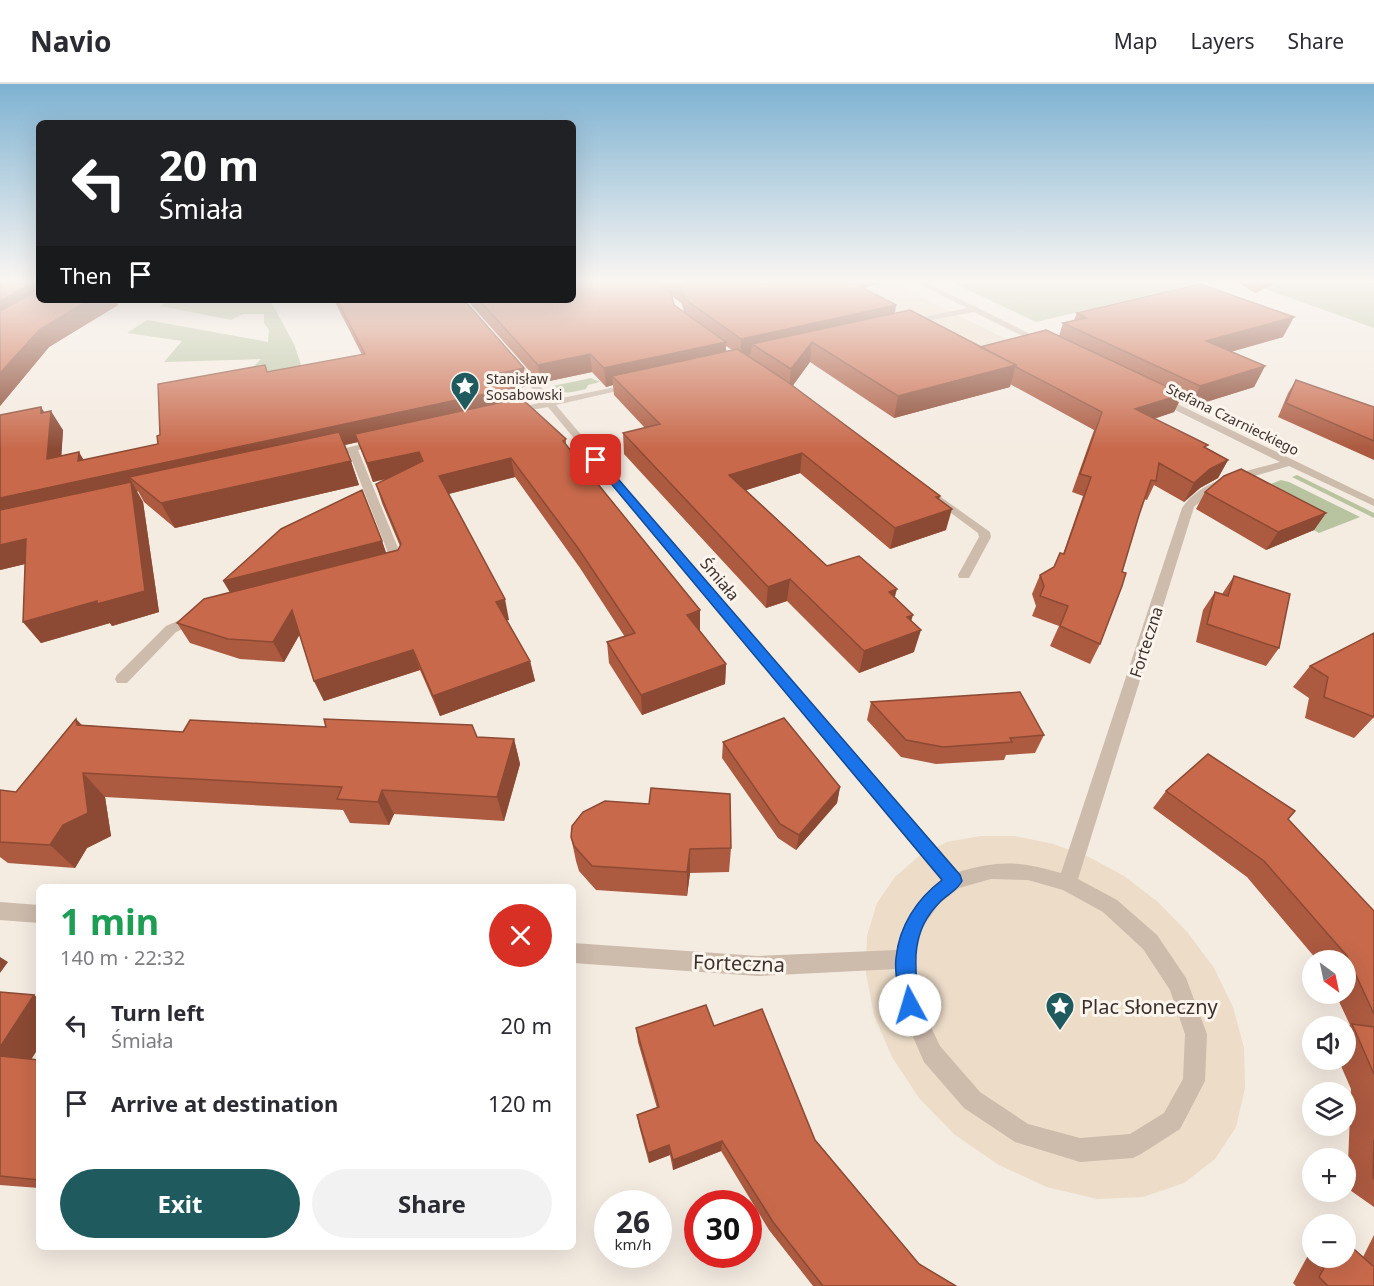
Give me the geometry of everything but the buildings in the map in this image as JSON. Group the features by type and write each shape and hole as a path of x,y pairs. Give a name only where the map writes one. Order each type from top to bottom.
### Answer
{"street":[{"path":"1033,337 1055,348"},
{"name":"Śmiała","path":"506,351 954,881"},
{"path":"504,414 643,382"},
{"name":"Stefana Czarnieckiego","path":"1147,392 1374,503"},
{"path":"318,456 387,440"},
{"path":"352,448 399,565 377,571"},
{"name":"Forteczna","path":"1067,883 1184,524 1186,510 1191,502 1207,492 1290,462"},
{"path":"917,483 984,532 985,537 964,575"},
{"path":"122,679 171,629 188,620 210,614"},
{"path":"991,871 1028,872 1067,883 1110,906 1150,942 1179,985 1196,1034 1194,1081 1172,1121 1132,1146 1080,1150 1023,1134 972,1100 932,1054 910,1005 905,959 913,925 932,898 954,881 991,871"},
{"path":"0,911 36,914"},
{"name":"Forteczna","path":"576,953 758,966 905,959"}],"green space":[{"path":"155,337 241,337 268,342 268,337 290,337 303,371 248,383 250,370 261,359 164,362 182,341"},
{"path":"591,378 600,382 588,385 586,389 568,392 560,391 553,386"},
{"path":"1297,475 1374,513 1374,518 1292,477"},
{"path":"1281,480 1360,517 1319,533 1257,500 1219,504"}],"shaded area":[{"path":"936,337 1002,337 1008,340 973,354"},
{"name":"Plac Słoneczny","path":"980,836 1015,836 1053,844 1089,857 1124,876 1158,902 1188,933 1214,968 1233,1007 1244,1048 1245,1088 1236,1127 1215,1159 1184,1183 1143,1197 1097,1199 1047,1187 999,1165 955,1135 919,1098 892,1057 874,1015 866,973 867,936 877,903 895,877 919,856 947,842"}],"place":[{"name":"Stanisław Sosabowski","path":"465,412"},
{"name":"Plac Słoneczny","path":"1060,1032"}],"route":[{"path":"596,460 954,881 932,898 913,925 905,959 910,1005"}]}
